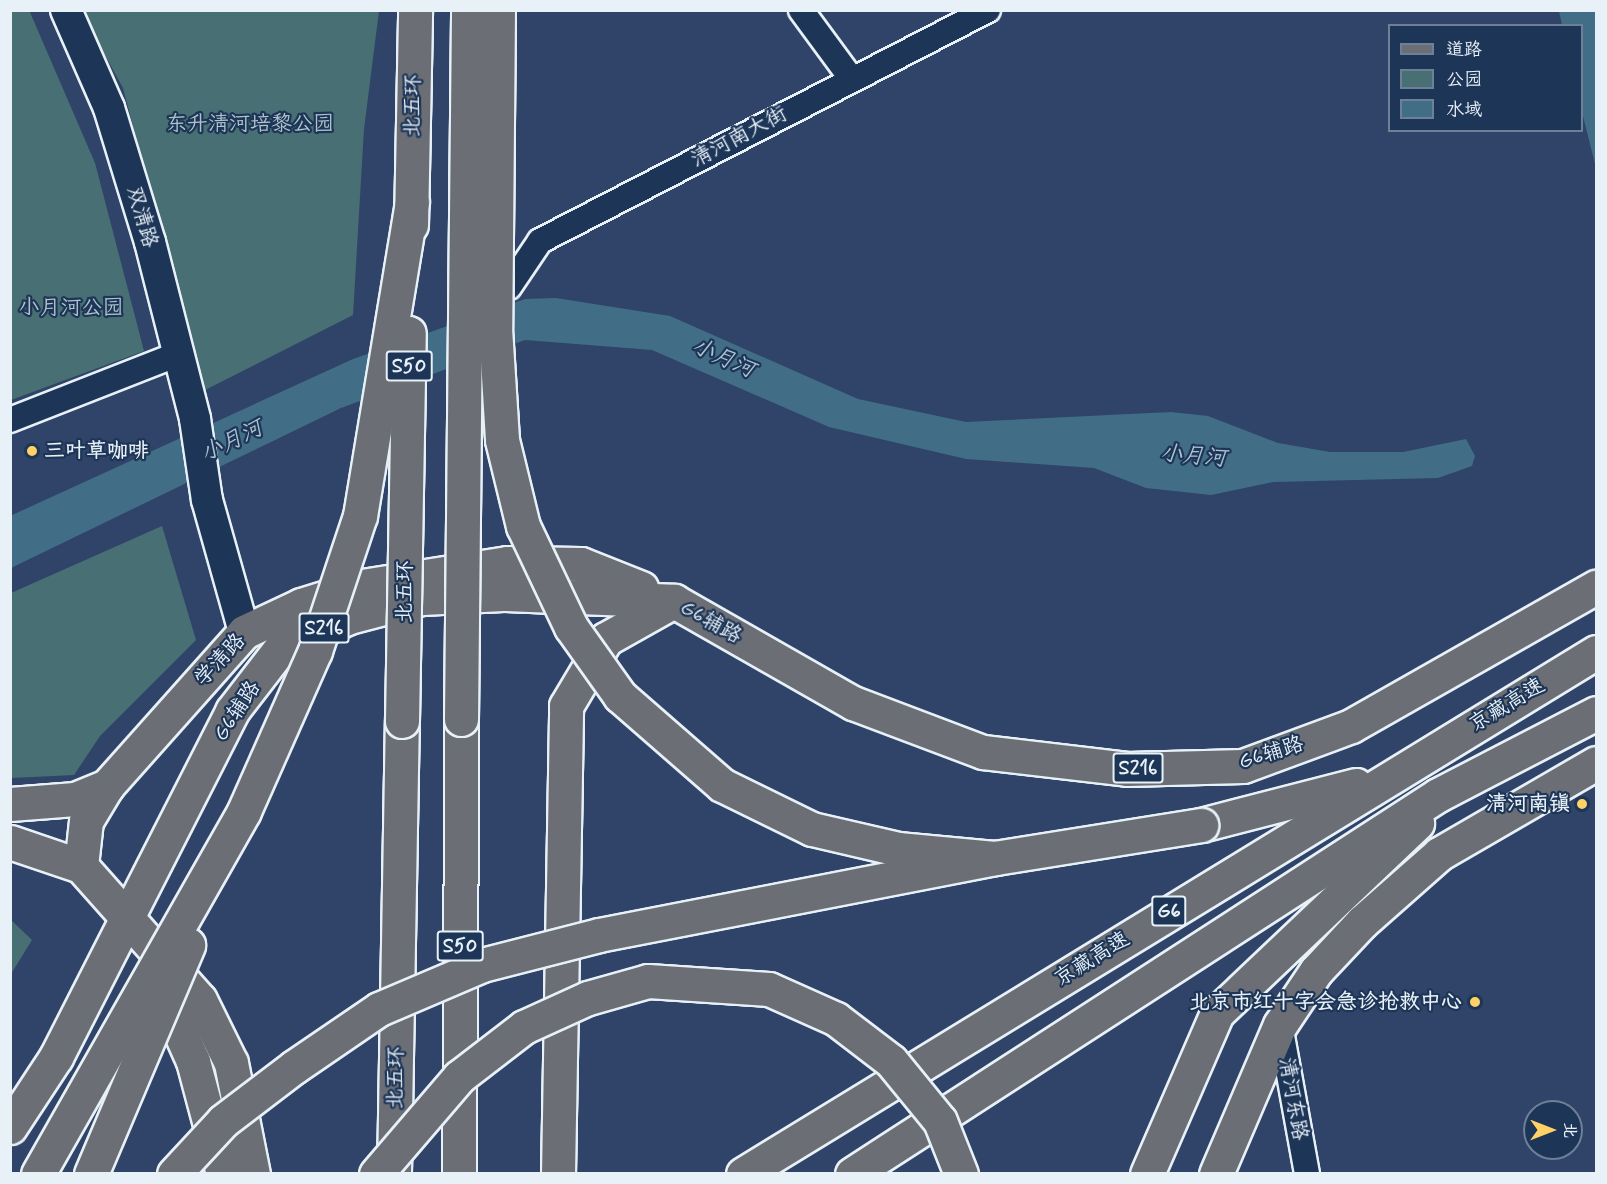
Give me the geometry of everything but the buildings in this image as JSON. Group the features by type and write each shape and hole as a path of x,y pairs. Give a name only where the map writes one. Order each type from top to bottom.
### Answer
{"main road":[{"name":"北五环","path":"394,1173 415,10"},
{"name":"S50","path":"459,1173 460,719 468,10"},
{"path":"498,10 495,328 502,440 523,526 571,627 620,696 722,785 812,829 898,849 995,858"},
{"path":"91,1173 244,811 315,651 360,516 412,202"},
{"name":"学清路","path":"10,804 75,799 107,786 244,632 363,586 507,563 581,564 674,601"},
{"name":"G6辅路","path":"10,1127 56,1057 126,913 232,711 280,649 349,616 422,598 581,593 674,601 853,703 983,753 1128,769 1243,766 1352,726 1596,587"},
{"path":"558,1173 566,706 606,639 674,601"},
{"name":"京藏高速","path":"743,1173 1386,778 1596,652"},
{"name":"G6","path":"852,1173 1438,795 1596,713"},
{"path":"1216,1173 1280,1025 1339,946 1439,854 1596,763"},
{"path":"174,1173 223,1121 303,1060 379,1009 482,965 599,935 995,858 1201,825 1386,778"},
{"path":"81,866 86,821 107,786"},
{"path":"1147,1173 1217,1013 1309,923 1404,841 1438,795"},
{"path":"38,1173 244,811"},
{"path":"10,842 81,866 126,913 200,1000 226,1052 247,1123 253,1173"},
{"path":"126,913 193,1061 223,1173"},
{"path":"376,1173 459,1077 524,1027 588,998 648,981 770,989 836,1019 898,1069 940,1121 961,1173"}],"street":[{"name":"双清路","path":"66,10 109,108 178,354 196,431 207,500 244,632"},
{"path":"801,10 851,78"},
{"name":"清河南大街","path":"509,287 540,241 851,78 988,10"},
{"path":"10,420 178,354"},
{"name":"清河东路","path":"1280,1025 1307,1173"}],"green space":[{"name":"小月河公园","path":"29,10 95,163 144,351 11,400 10,11"},
{"name":"东升清河培黎公园","path":"81,11 379,11 364,129 353,315 203,391 123,88"},
{"path":"162,526 196,640 100,736 74,775 11,778 11,593"},
{"path":"11,920 32,940 10,974"}],"water":[{"path":"1559,11 1596,11 1596,168 1583,116 1583,24 1562,24"},
{"name":"小月河","path":"556,298 670,316 858,399 966,422 1171,412 1208,416 1278,443 1330,452 1403,452 1466,439 1475,456 1472,466 1438,478 1273,482 1211,495 1146,488 1094,468 966,459 829,427 652,350 525,340 341,408 11,568 10,516 353,359 525,299"}],"place":[{"name":"三叶草咖啡","path":"32,451"},
{"name":"清河南镇","path":"1582,804"},
{"name":"北京市红十字会急诊抢救中心","path":"1475,1002"}]}
